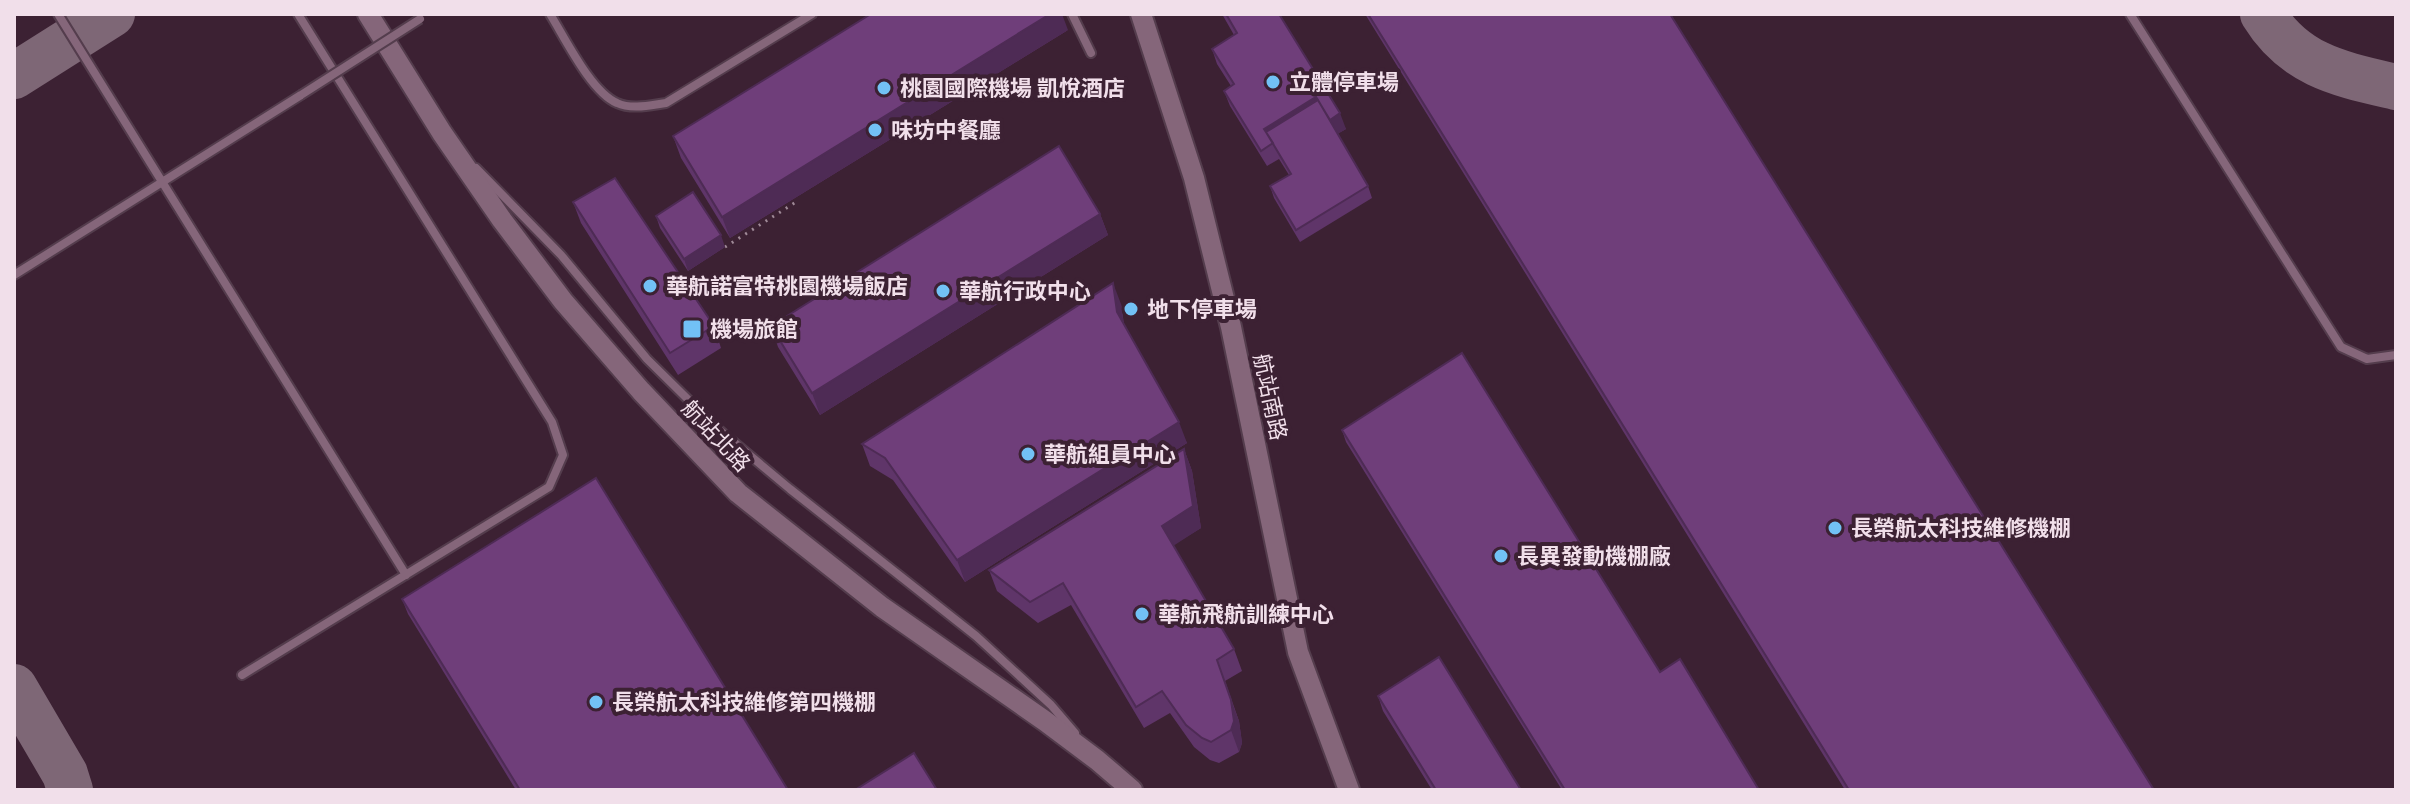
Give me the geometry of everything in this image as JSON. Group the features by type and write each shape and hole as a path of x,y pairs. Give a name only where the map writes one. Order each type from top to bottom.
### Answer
{"street":[{"name":"航站北路","path":"368,14 442,133 563,301 641,391 738,493 882,607 1097,760 1132,790"},
{"name":"航站南路","path":"1141,14 1194,178 1227,312 1298,652 1349,790"}],"lane":[{"path":"58,14 406,575"},
{"path":"242,675 549,487 563,455 552,422 298,14"},
{"path":"550,14 588,76 601,91 617,103 641,107 666,103 812,14"},
{"path":"1072,14 1091,53"},
{"path":"2130,14 2341,347 2367,359 2396,355"},
{"path":"14,275 424,17"},
{"path":"442,133 561,255 647,359 717,428 976,636 1051,705 1097,760"}],"path":[{"path":"725,247 796,202 793,200"}],"building":[{"name":"桃園國際機場 凱悅酒店","path":"871,14 1050,14 722,217 673,136"},
{"name":"立體停車場","path":"1226,14 1279,14 1340,113 1330,120 1316,97 1264,129 1273,143 1261,151 1224,91 1234,84 1212,49 1237,33"},
{"name":"長榮航太科技維修機棚","path":"1368,14 1670,14 2154,790 1849,790"},
{"path":"1318,100 1368,186 1296,230 1270,186 1291,174 1266,132"},
{"name":"華航行政中心","path":"1059,146 1100,214 812,393 771,326"},
{"name":"華航諾富特桃園機場飯店","path":"615,178 714,326 670,353 573,202"},
{"path":"693,192 721,235 684,259 656,216"},
{"name":"華航組員中心","path":"1113,283 1117,312 1179,422 957,560 885,458 862,444"},
{"name":"長異發動機棚廠","path":"1462,353 1660,672 1680,659 1759,790 1565,790 1342,430"},
{"name":"華航飛航訓練中心","path":"1184,449 1193,506 1162,526 1234,649 1217,660 1231,700 1234,721 1231,730 1211,742 1186,725 1162,691 1136,707 1063,583 1030,602 989,570"},
{"name":"長榮航太科技維修第四機棚","path":"596,478 788,790 520,790 402,599"},
{"path":"1439,657 1521,790 1436,790 1378,696"},
{"path":"914,753 937,790 855,790"}],"taxiway":[{"path":"14,76 112,14"},
{"path":"2263,14 2289,46 2304,57 2338,72 2396,87"},
{"path":"14,687 65,774 70,790"}],"place":[{"name":"立體停車場","path":"1273,82"},
{"name":"桃園國際機場 凱悅酒店","path":"884,88"},
{"name":"味坊中餐廳","path":"875,130"},
{"name":"華航諾富特桃園機場飯店","path":"650,286"},
{"name":"華航行政中心","path":"943,291"},
{"name":"地下停車場","path":"1131,309"},
{"name":"機場旅館","path":"692,329"},
{"name":"華航組員中心","path":"1028,454"},
{"name":"長榮航太科技維修機棚","path":"1835,528"},
{"name":"長異發動機棚廠","path":"1501,556"},
{"name":"華航飛航訓練中心","path":"1142,614"},
{"name":"長榮航太科技維修第四機棚","path":"596,702"}]}
